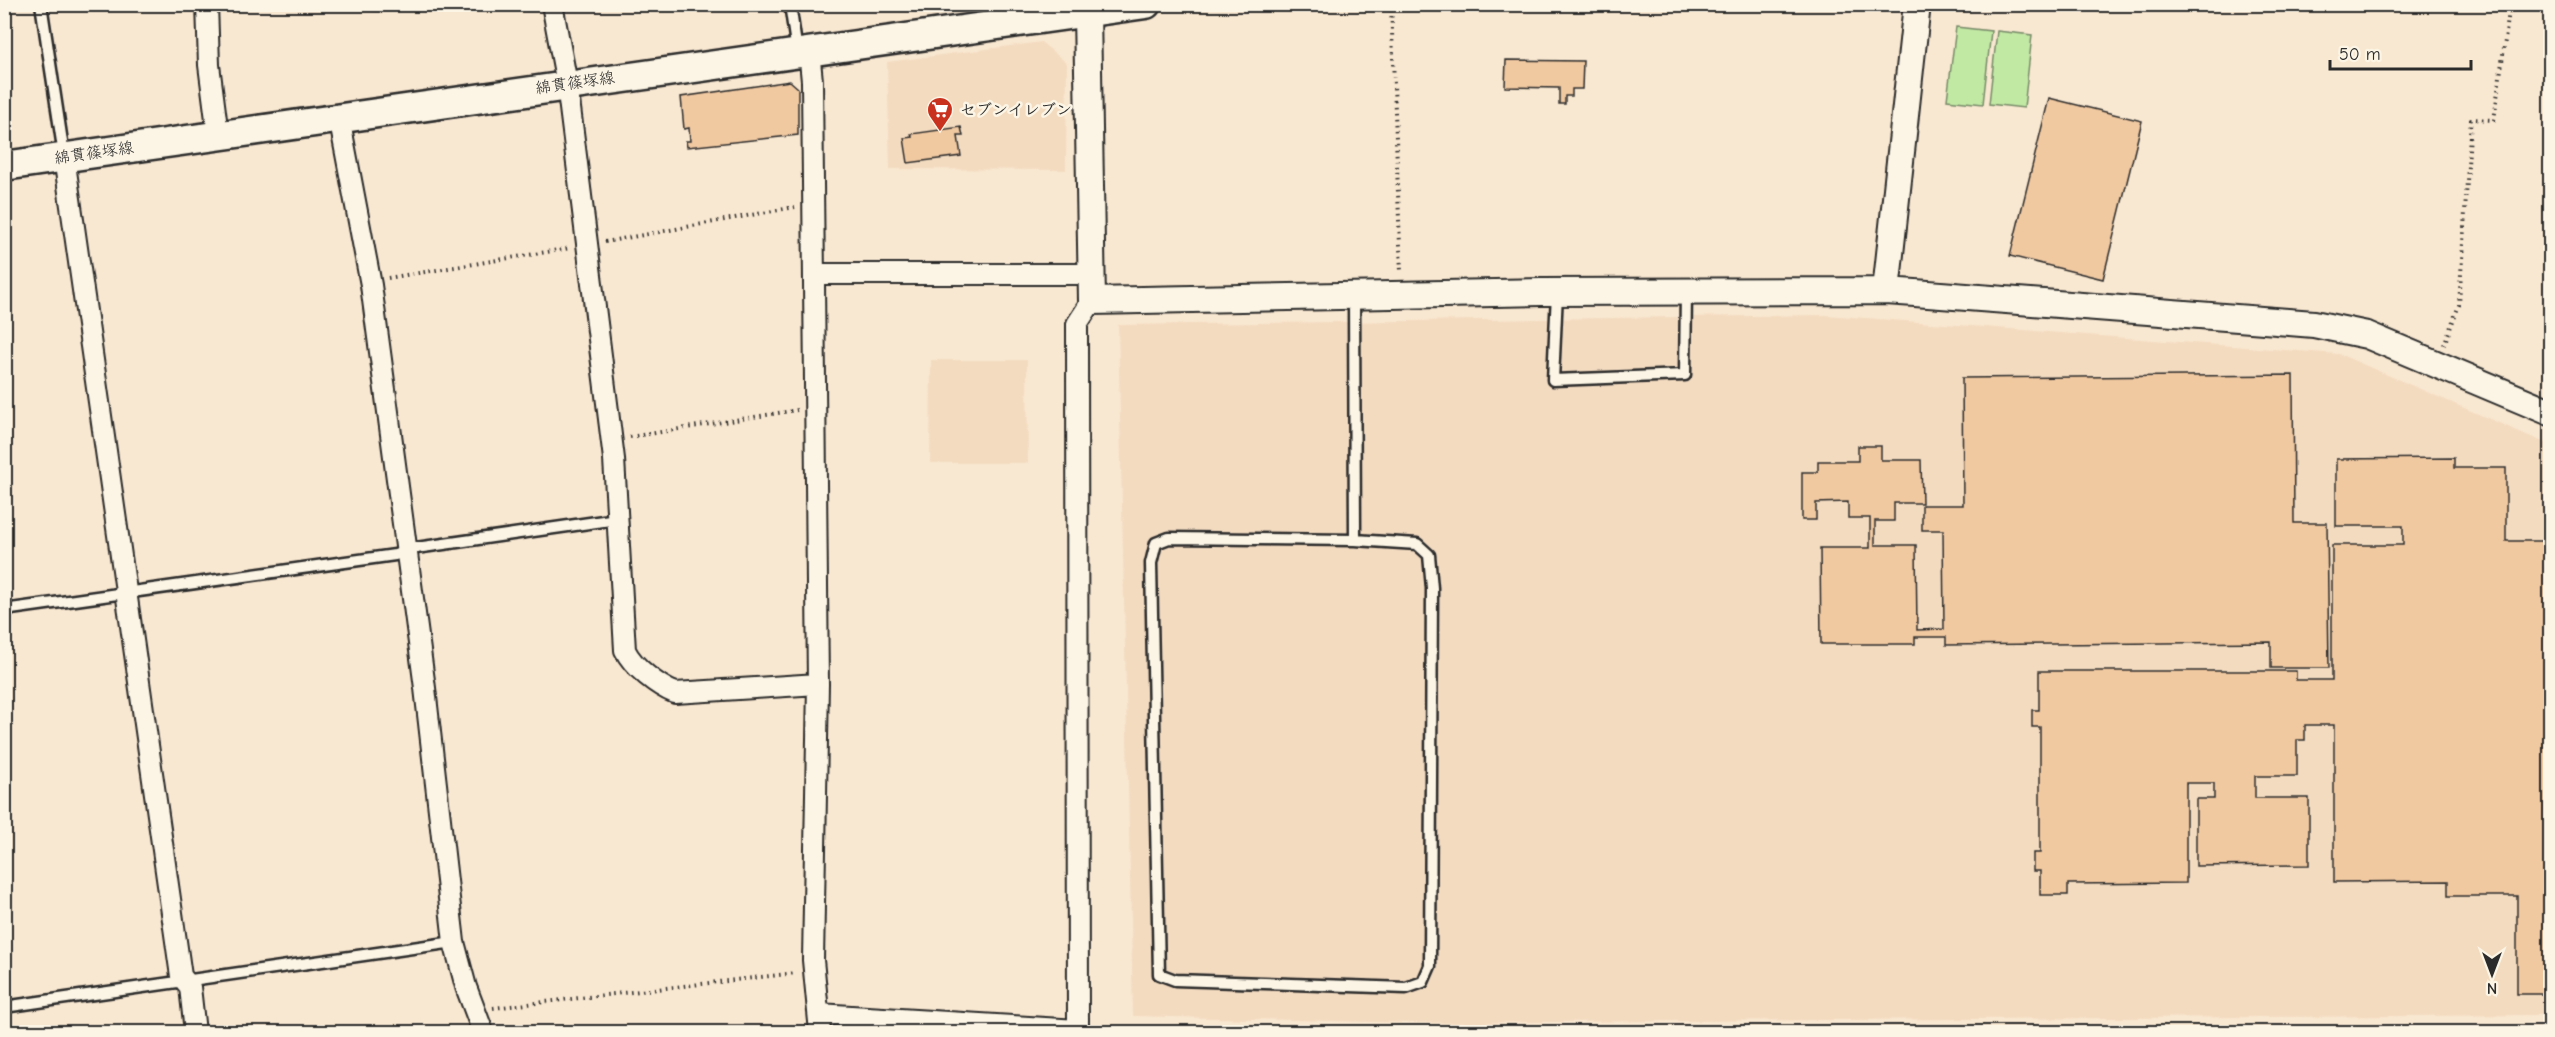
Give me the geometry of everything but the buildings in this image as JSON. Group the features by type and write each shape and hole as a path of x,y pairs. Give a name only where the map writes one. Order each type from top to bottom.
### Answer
{"main road":[{"name":"綿貫篠塚線","path":"4,166 1082,9 1146,4"}],"street":[{"path":"207,4 209,65 218,135"},
{"path":"552,4 567,84 612,440 625,650 628,658 666,689 675,693 818,684"},
{"path":"1886,291 1917,4"},
{"path":"803,51 813,204 818,684 814,971 819,1023 1078,1031 1077,324 1092,301 1082,9"},
{"path":"339,117 369,281 425,688 454,942 483,1032"},
{"path":"64,157 181,976 190,987 195,1032"},
{"path":"814,274 1092,274"},
{"path":"1092,301 1557,292 1886,291 2314,324 2367,335 2550,412"}],"lane":[{"path":"41,4 64,157"},
{"path":"374,4 384,4"},
{"path":"790,4 803,51"},
{"path":"1557,292 1553,380 1685,375 1686,292"},
{"path":"1354,296 1355,540"},
{"path":"4,610 395,555 405,551 617,519"},
{"path":"1169,538 1355,540 1417,544 1429,555 1432,588 1430,966 1423,982 1406,988 1175,980 1160,974 1151,563 1156,543 1169,538"},
{"path":"4,1007 454,942"}],"path":[{"path":"1391,4 1402,295"},
{"path":"2444,345 2459,305 2471,119 2493,120 2510,4"},
{"path":"369,281 813,204"},
{"path":"612,440 815,408"},
{"path":"475,1010 814,971"}],"shaded area":[{"path":"1041,42 1067,63 1066,170 890,169 887,62"},
{"path":"1826,315 2339,354 2550,445 2550,1015 1410,1023 1133,1016 1118,325"},
{"path":"931,360 1027,360 1028,463 930,463"}],"green space":[{"path":"1956,27 1991,31 1983,104 1947,100"},
{"path":"1997,31 2032,35 2024,108 1989,104"}],"place":[{"name":"セブンイレブン","path":"940,133"}]}
